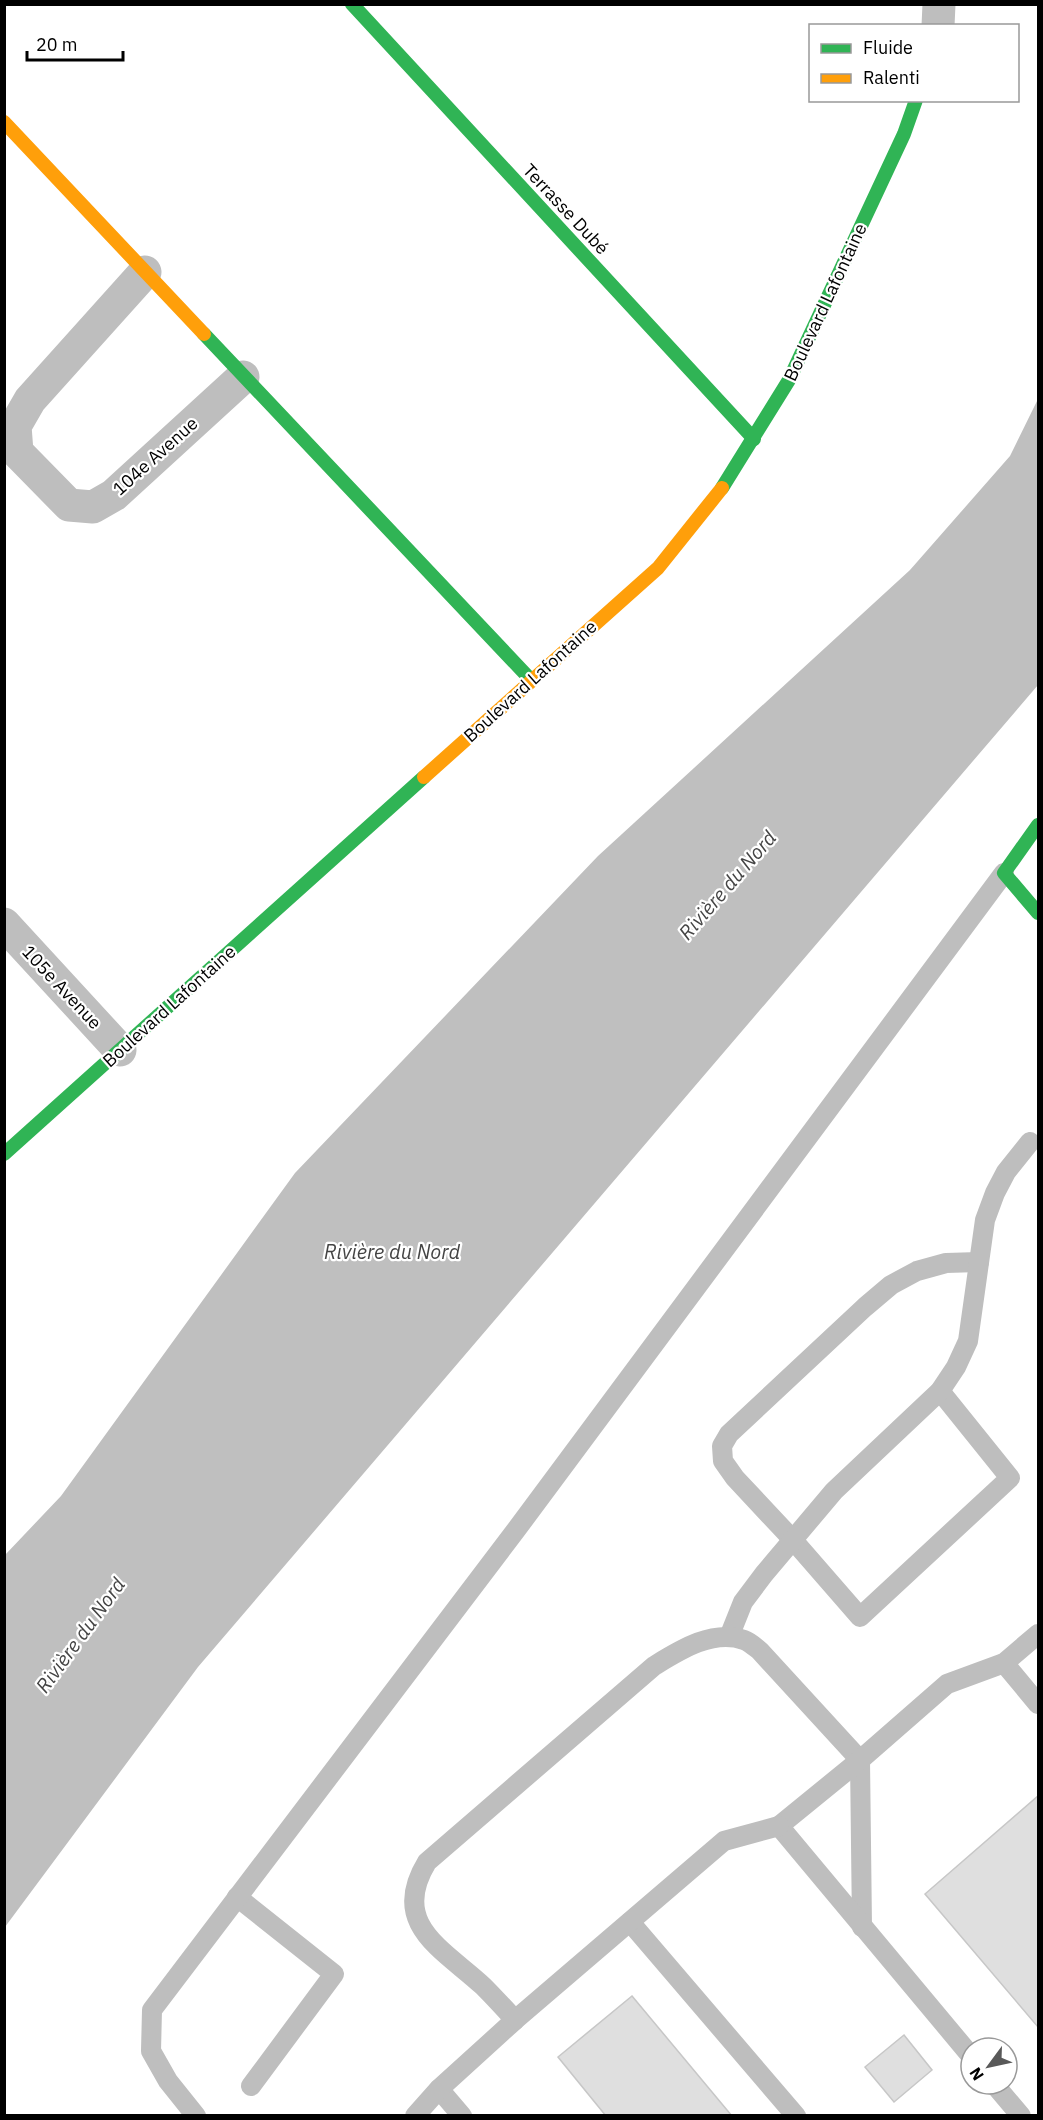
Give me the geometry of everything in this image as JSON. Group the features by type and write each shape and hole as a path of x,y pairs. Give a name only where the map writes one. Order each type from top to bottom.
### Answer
{"street":[{"name":"Terrasse Dubé","path":"352,4 753,439"},
{"path":"938,24 939,4"},
{"name":"Boulevard Lafontaine","path":"4,1154 658,568 727,482 789,380 904,134 915,102"},
{"path":"4,122 531,680"},
{"name":"104e Avenue","path":"144,272 30,400 15,426 17,452 69,505 93,507 114,495 243,376"},
{"path":"1038,825 1004,873 1038,913"},
{"path":"1027,842 1038,855"},
{"name":"105e Avenue","path":"4,924 120,1050"}],"lane":[{"path":"196,2115 168,2081 151,2051 152,2010 516,1530 1004,873"},
{"path":"729,1637 743,1602 834,1491 940,1390 956,1367 968,1341 985,1220 995,1193 1016,1157 1030,1142"},
{"path":"940,1390 1010,1478 860,1617 735,1478 723,1461 722,1446 729,1434 891,1285 917,1270 946,1263 979,1262"},
{"path":"414,2115 439,2089 515,2020 724,1841 779,1826 860,1760 947,1684 1004,1663 1038,1634"},
{"path":"515,2020 482,1985 425,1934 417,1920 414,1907 414,1892 419,1875 427,1862 654,1666 692,1644 729,1637 747,1640 760,1651 860,1760 862,1927"},
{"path":"1004,1663 1038,1704"},
{"path":"779,1826 959,2042"},
{"path":"237,1897 334,1974 251,2086"},
{"path":"630,1922 796,2115"},
{"path":"439,2089 462,2115"},
{"path":"1004,2096 1021,2115"}],"water":[{"name":"Rivière du Nord","path":"1038,399 1038,685 198,1667 5,1927 5,1555 61,1496 295,1173 598,856 910,570 1010,456"}],"building":[{"path":"1038,1796 1038,2027 925,1894"},
{"path":"632,1996 732,2116 606,2116 558,2057"},
{"path":"904,2035 932,2070 894,2102 865,2067"}],"traffic: fast":[{"path":"352,4 754,439"},
{"path":"722,488 789,380 904,134 915,102"},
{"path":"204,334 531,680"},
{"path":"4,1154 424,777"},
{"path":"1038,825 1004,873 1038,913"}],"traffic: slow":[{"path":"4,122 204,334"},
{"path":"424,777 658,568 722,488"}]}
